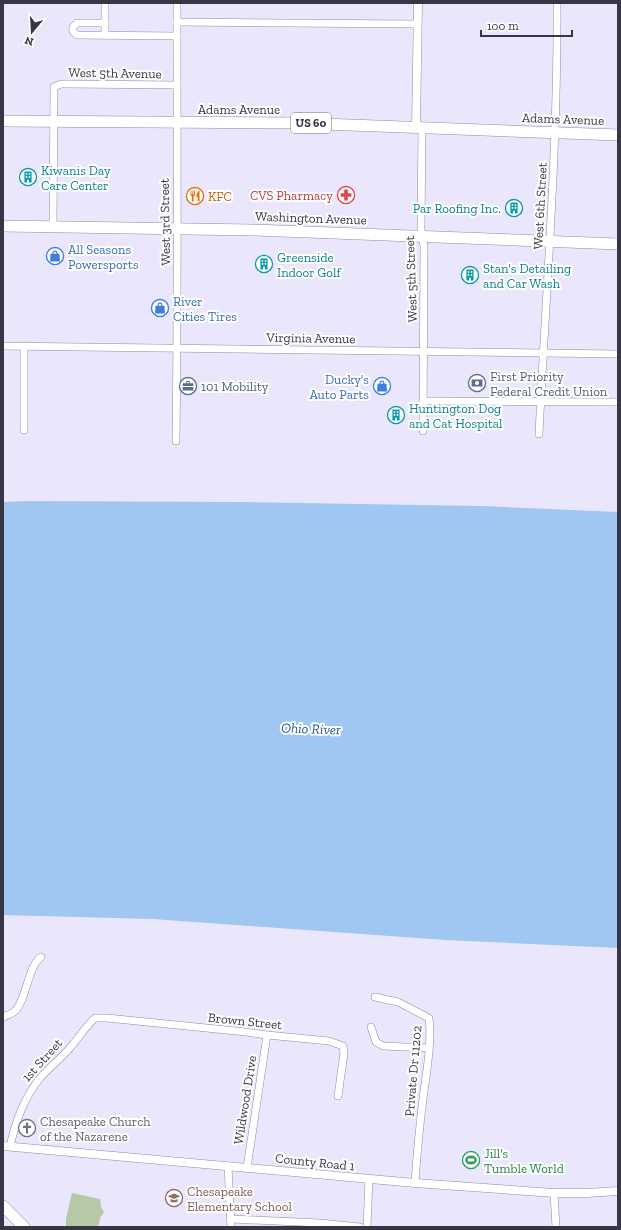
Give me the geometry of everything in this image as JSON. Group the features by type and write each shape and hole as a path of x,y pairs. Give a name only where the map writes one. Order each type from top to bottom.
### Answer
{"main road":[{"name":"Adams Avenue","path":"3,122 297,123 618,135"},
{"name":"Washington Avenue","path":"3,226 177,228 618,244"},
{"path":"3,1206 24,1227"}],"street":[{"path":"104,35 105,3"},
{"name":"West 3rd Street","path":"176,441 177,3"},
{"name":"West 5th Street","path":"418,3 421,229 424,246 423,431"},
{"name":"West 6th Street","path":"540,434 555,132 557,81 557,3"},
{"path":"177,22 418,24"},
{"path":"105,23 76,23 72,29 76,35 177,36"},
{"name":"West 5th Avenue","path":"53,122 54,87 61,84 177,85"},
{"path":"53,122 53,227"},
{"name":"Virginia Avenue","path":"3,346 618,354"},
{"path":"24,346 24,430"},
{"path":"423,401 618,402"},
{"path":"3,1017 14,1012 17,1008 37,959 41,956"},
{"name":"Private Dr 11202","path":"375,997 398,1002 429,1018 430,1027 415,1183"},
{"name":"Brown Street","path":"95,1018 329,1040 343,1046 343,1062 338,1096"},
{"name":"1st Street","path":"6,1146 20,1112 34,1086 69,1049 88,1024 95,1018"},
{"path":"371,1027 376,1042 383,1046 428,1048"},
{"name":"Wildwood Drive","path":"247,1168 266,1035"},
{"name":"County Road 1","path":"6,1146 415,1183 554,1193 618,1192"},
{"path":"228,1166 232,1227"},
{"path":"367,1227 369,1179"},
{"path":"554,1193 556,1227"},
{"path":"231,1219 320,1223 360,1227"}],"green space":[{"path":"72,1193 100,1199 101,1207 104,1212 100,1218 99,1225 95,1227 66,1227 66,1219"}],"water":[{"name":"Ohio River","path":"3,502 241,502 481,506 618,512 618,948 445,940 153,919 3,915"}],"place":[{"name":"Kiwanis Day Care Center","path":"28,177"},
{"name":"CVS Pharmacy","path":"346,195"},
{"name":"KFC","path":"195,196"},
{"name":"Par Roofing Inc.","path":"514,208"},
{"name":"All Seasons Powersports","path":"55,256"},
{"name":"Greenside Indoor Golf","path":"264,264"},
{"name":"Stan's Detailing and Car Wash","path":"470,275"},
{"name":"River Cities Tires","path":"160,308"},
{"name":"First Priority Federal Credit Union","path":"477,383"},
{"name":"101 Mobility","path":"188,386"},
{"name":"Ducky's Auto Parts","path":"382,386"},
{"name":"Huntington Dog and Cat Hospital","path":"396,415"},
{"name":"Chesapeake Church of the Nazarene","path":"27,1128"},
{"name":"Jill's Tumble World","path":"471,1160"},
{"name":"Chesapeake Elementary School","path":"174,1198"}]}
